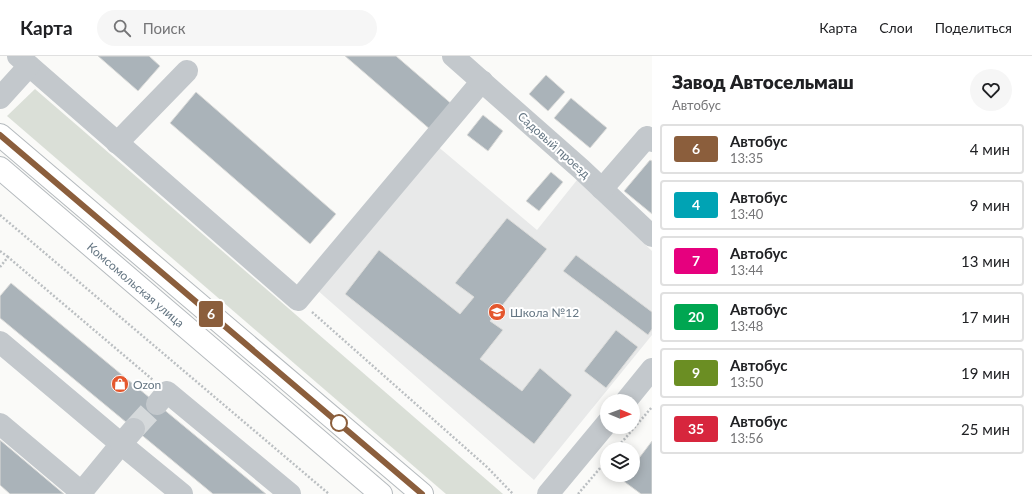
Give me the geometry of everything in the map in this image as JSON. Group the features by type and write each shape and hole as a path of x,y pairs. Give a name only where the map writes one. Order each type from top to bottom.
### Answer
{"main road":[{"name":"Комсомольская улица","path":"0,135 422,494"},
{"name":"Комсомольская улица","path":"0,168 373,491"}],"street":[{"name":"Садовый проезд","path":"453,56 602,189 652,236"},
{"path":"0,98 24,61 298,300 482,81"},
{"path":"117,143 187,71"},
{"path":"602,189 647,137 652,141"},
{"path":"0,342 128,436 182,494"},
{"path":"632,394 652,370"},
{"path":"162,398 290,494"},
{"path":"0,424 81,493 128,436"},
{"path":"548,494 600,431"}],"path":[{"path":"0,215 329,494"},
{"path":"0,251 162,398"},
{"path":"0,267 8,258"},
{"path":"298,300 487,467 513,494"},
{"path":"622,442 652,407"},
{"path":"578,494 600,468"}],"shaded area":[{"path":"35,89 503,494 446,494 7,116"},
{"name":"Школа №12","path":"436,145 537,230 577,180 652,251 652,335 604,394 600,394 600,399 534,480 316,289"}],"building":[{"path":"98,56 149,56 160,66 138,91"},
{"path":"345,56 396,56 454,106 432,131"},
{"path":"546,75 565,92 548,111 529,94"},
{"path":"196,92 336,214 310,244 170,123"},
{"path":"571,98 607,128 590,148 554,118"},
{"path":"483,115 503,131 488,151 467,135"},
{"path":"650,160 652,161 652,214 624,191"},
{"path":"551,172 563,182 539,211 526,201"},
{"path":"507,218 547,249 490,321 503,330 480,359 522,391 540,368 572,395 534,444 345,294 379,250 460,314 474,297 455,283"},
{"path":"576,255 652,312 652,329 648,335 563,271"},
{"path":"11,283 266,494 213,494 0,318 0,296"},
{"path":"616,330 638,347 606,388 584,371"},
{"path":"0,440 64,494 10,494 0,485"},
{"path":"652,441 652,494 641,494 625,482 640,482 640,457"}],"tunnel":[{"path":"134,429 157,404"}],"bus line":[{"name":"6","path":"0,135 422,494"}],"place":[{"name":"Школа №12","path":"497,312"},
{"name":"Ozon","path":"120,384"}]}
